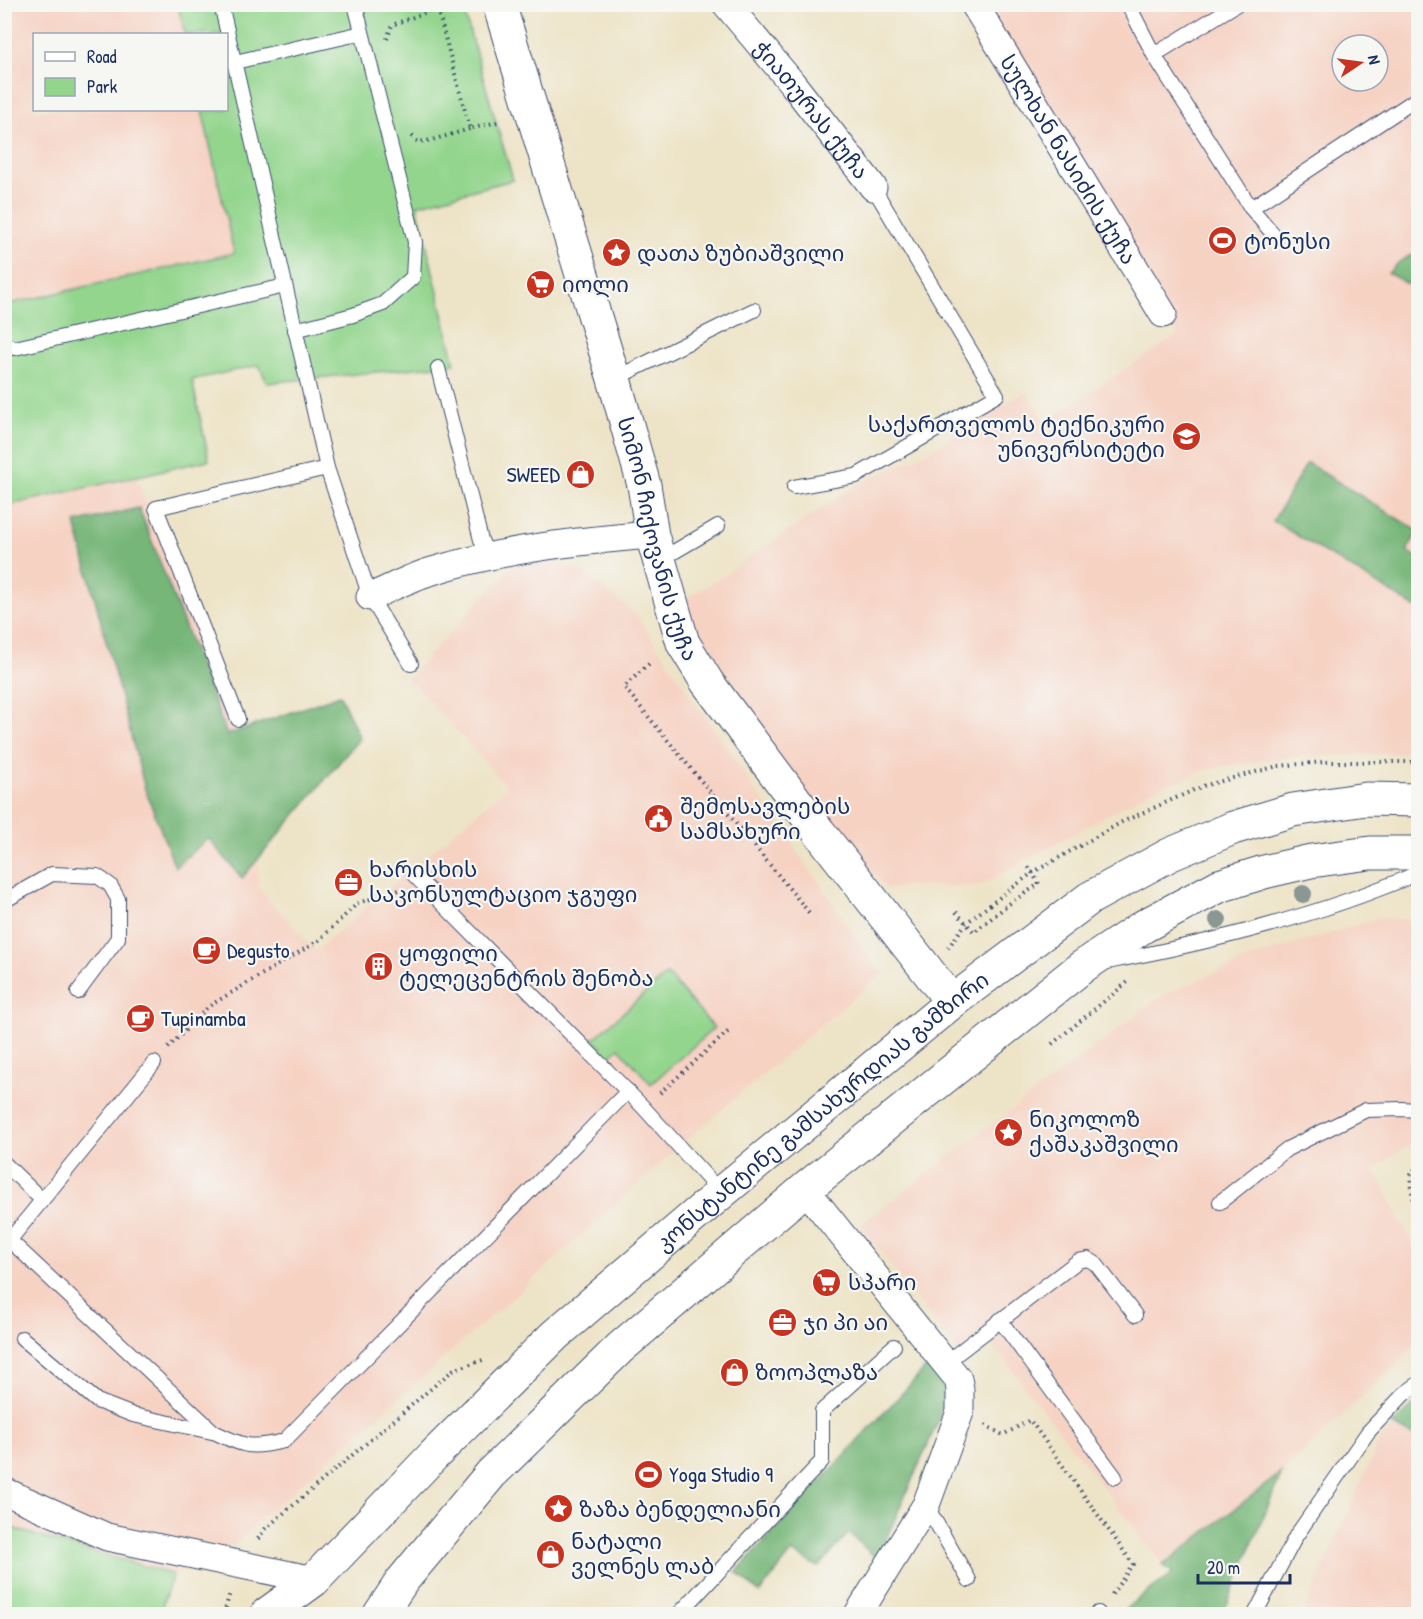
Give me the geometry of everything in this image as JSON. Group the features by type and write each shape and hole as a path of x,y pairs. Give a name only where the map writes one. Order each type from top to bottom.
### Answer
{"main road":[{"name":"სიმონ ჩიქოვანის ქუჩა","path":"499,4 614,379 644,485 656,547 683,643 707,682 819,832 952,1002"},
{"name":"კონსტანტინე გამსახურდიას გამზირი","path":"314,1580 434,1455 555,1335 721,1192 952,1002 1090,898 1170,855 1233,828 1293,810 1366,799 1419,800"},
{"path":"380,1614 402,1581 491,1474 620,1348 805,1189 1082,967 1144,926 1220,886 1264,872 1311,861 1370,853 1419,853"},
{"path":"267,1614 314,1580"},
{"path":"297,1614 314,1580"}],"street":[{"name":"ჭიათურას ქუჩა","path":"726,4 792,83 873,188"},
{"name":"სულხან ნასიძის ქუჩა","path":"974,4 1162,314"},
{"path":"370,597 428,572 488,556 570,541 656,547"},
{"path":"805,1189 958,1379 960,1389 960,1412 926,1505 858,1614"},
{"path":"4,1491 107,1537 314,1580"}],"lane":[{"path":"220,4 228,33"},
{"path":"295,330 353,315 383,304 412,277 415,242 355,4"},
{"path":"1128,4 1154,55 1251,208 1274,235"},
{"path":"1154,55 1237,4"},
{"path":"235,62 362,33"},
{"path":"228,35 295,330 315,407 327,468 370,597 411,664"},
{"path":"1251,208 1419,98"},
{"path":"794,487 856,476 997,395 873,188"},
{"path":"4,345 15,348 285,286"},
{"path":"614,379 754,310"},
{"path":"438,368 488,556"},
{"path":"238,719 156,508 327,468"},
{"path":"656,547 718,526"},
{"path":"1082,967 1183,948 1235,934 1367,895 1419,873"},
{"path":"4,902 52,874 97,876 110,885 117,899 118,938 78,993"},
{"path":"414,876 628,1091 721,1192"},
{"path":"154,1063 6,1241 214,1432"},
{"path":"22,1338 97,1401 134,1415 214,1432 241,1445 263,1446 284,1441 628,1091"},
{"path":"1220,1202 1287,1149 1366,1110 1401,1108 1419,1110"},
{"path":"4,1163 42,1199"},
{"path":"945,1363 1078,1261 1088,1259 1096,1264 1135,1315"},
{"path":"1000,1320 1115,1477"},
{"path":"679,1614 822,1461 822,1411 894,1346"},
{"path":"1255,1614 1296,1536 1368,1432 1404,1394 1419,1384"},
{"path":"926,1505 969,1580"}],"path":[{"path":"383,47 392,25 436,6 470,129"},
{"path":"411,134 418,142 432,140 507,120"},
{"path":"649,664 624,687 811,915"},
{"path":"956,912 974,932 1039,884 1027,864"},
{"path":"154,1063 209,1006 318,941 358,903 400,889"},
{"path":"1052,1044 1132,979"},
{"path":"643,1107 731,1029"},
{"path":"1419,1164 1411,1175 1413,1205 1419,1219"},
{"path":"224,1614 239,1563 265,1529 453,1371 487,1359"},
{"path":"960,1412 1003,1435 1030,1420 1132,1564 1098,1614"}],"shaded area":[{"path":"4,5 178,5 185,33 33,33 33,111 202,111 260,365 191,380 209,460 136,476 258,792 258,888 316,951 507,787 426,696 407,679 517,561 550,557 587,575 636,615 881,974 679,1146 528,1284 263,1517 220,1559 173,1575 33,1536 5,1525","holes":["714,1028 651,1084 619,1048"]},
{"name":"საქართველოს ტექნიკური უნივერსიტეტი","path":"984,5 1418,5 1418,752 1292,757 1207,769 1150,791 979,886 906,886 887,889 799,787 694,642 683,600 709,585 855,486 930,451 1026,391 1045,422 1178,335"},
{"path":"1378,918 1418,920 1418,1140 1374,1168 1418,1253 1418,1343 1282,1472 1163,1565 989,1340 963,1359 860,1225 1163,995 1246,960"},
{"path":"1392,1425 1418,1438 1418,1614 1303,1614 1380,1439"}],"green space":[{"path":"178,5 462,5 513,180 417,205 455,364 267,383 259,365 192,380 209,460 5,506 4,305 234,253 202,111 228,111 228,33 185,33"},
{"path":"1418,251 1418,290 1388,273 1399,262"},
{"path":"1307,463 1418,531 1407,551 1418,558 1418,609 1273,521"},
{"path":"139,508 227,735 340,695 360,738 242,878 208,838 175,867 145,789 75,523"},
{"path":"667,974 714,1028 651,1084 619,1048 609,1057 593,1039"},
{"path":"936,1357 942,1366 943,1391 940,1417 877,1559 849,1533 818,1567 792,1552 760,1593 736,1572"},
{"path":"1418,1401 1418,1438 1392,1425"},
{"path":"1282,1472 1223,1614 1121,1614 1173,1573 1163,1565"},
{"path":"5,1525 173,1575 159,1614 5,1614"}],"place":[{"name":"ტონუსი","path":"1223,241"},
{"name":"დათა ზუბიაშვილი","path":"616,253"},
{"name":"იოლი","path":"541,284"},
{"name":"საქართველოს ტექნიკური უნივერსიტეტი","path":"1186,437"},
{"name":"SWEED","path":"581,474"},
{"name":"შემოსავლების სამსახური","path":"659,819"},
{"name":"ხარისხის საკონსულტაციო ჯგუფი","path":"348,882"},
{"name":"Degusto","path":"206,950"},
{"name":"ყოფილი ტელეცენტრის შენობა","path":"378,966"},
{"name":"Tupinamba","path":"140,1018"},
{"name":"ნიკოლოზ ქაშაკაშვილი","path":"1008,1132"},
{"name":"სპარი","path":"827,1282"},
{"name":"ჯი პი აი","path":"782,1322"},
{"name":"ზოოპლაზა","path":"734,1372"},
{"name":"Yoga Studio 9","path":"648,1474"},
{"name":"ზაზა ბენდელიანი","path":"558,1509"},
{"name":"ნატალი ველნეს ლაბ","path":"550,1554"}]}
